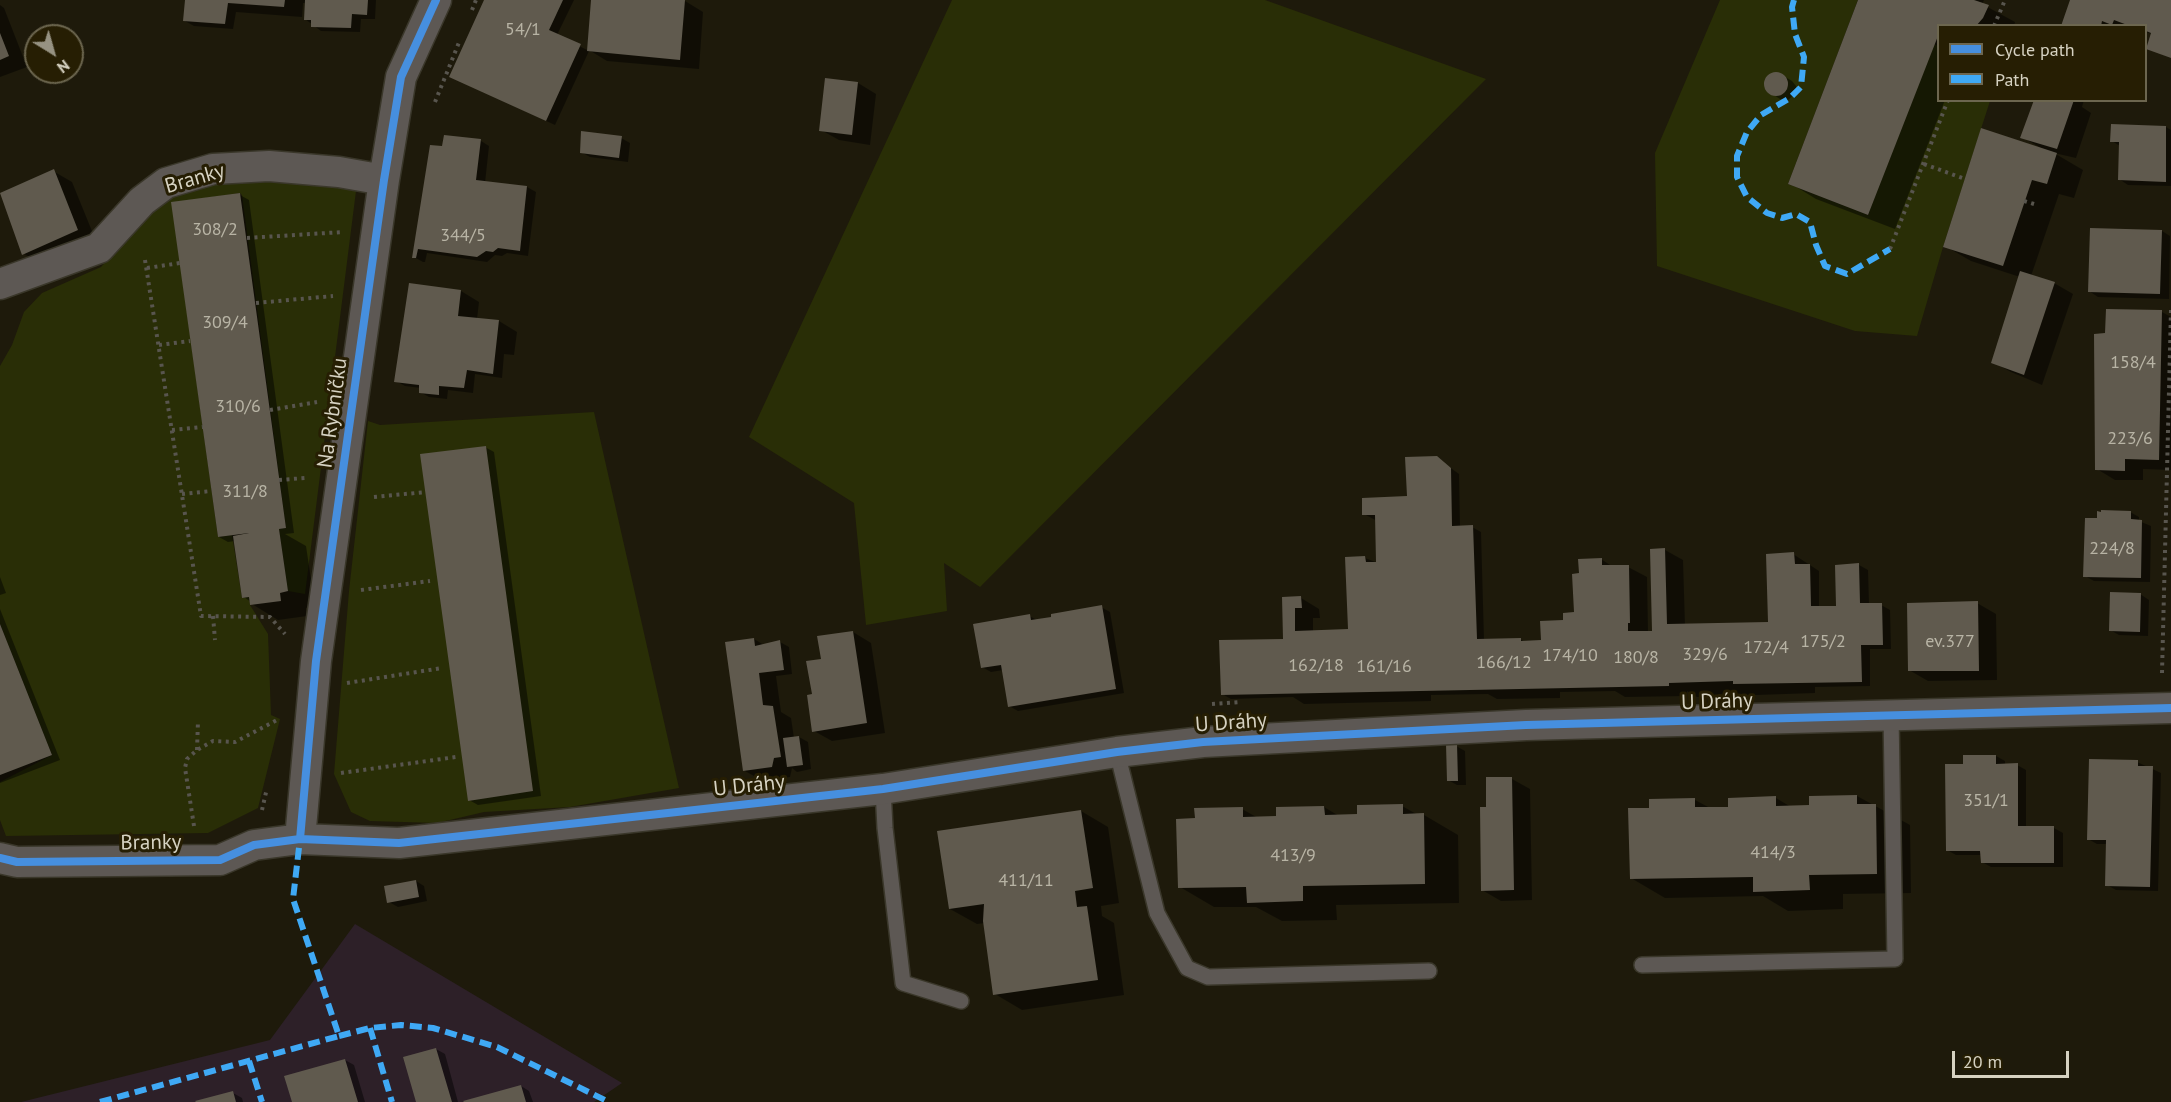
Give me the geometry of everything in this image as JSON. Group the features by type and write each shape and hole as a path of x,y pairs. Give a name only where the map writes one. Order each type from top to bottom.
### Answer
{"street":[{"name":"Na Rybníčku","path":"300,839 316,661 384,180 401,77 436,0"},
{"name":"Branky","path":"0,284 99,248 142,201 166,183 213,169 269,166 339,172 384,180"},
{"name":"U Dráhy","path":"300,839 399,843 884,789 1203,742 1526,725 2171,708"},
{"name":"Branky","path":"0,858 17,862 220,860 254,845 300,839"}],"lane":[{"path":"1642,965 1895,958 1892,714"},
{"path":"1118,753 1157,913 1187,968 1208,977 1429,971"},
{"path":"884,789 885,828 903,983 961,1001"}],"path":[{"path":"1995,24 2005,0"},
{"path":"1890,249 1947,102"},
{"path":"1924,164 1965,179"},
{"path":"2024,201 2034,204"},
{"path":"248,238 341,231 339,242"},
{"path":"145,260 201,616 270,617 286,635"},
{"path":"147,268 180,263"},
{"path":"330,308 333,285"},
{"path":"256,303 331,296"},
{"path":"2162,679 2171,310"},
{"path":"159,345 190,340"},
{"path":"270,410 317,402 316,413"},
{"path":"172,430 202,427"},
{"path":"279,480 308,478 306,489"},
{"path":"182,495 211,491"},
{"path":"369,497 426,492"},
{"path":"360,590 430,581"},
{"path":"213,616 215,640"},
{"path":"285,645 288,624"},
{"path":"341,684 442,668"},
{"path":"195,833 185,768 186,759 213,741 235,742 280,719 278,729"},
{"path":"197,750 198,720"},
{"path":"334,774 456,757"},
{"path":"261,816 267,784"}],"shaded area":[{"path":"355,924 622,1083 594,1102 21,1102 270,1040"}],"green space":[{"path":"952,0 1265,0 1486,79 980,587 944,563 947,611 866,625 854,503 749,437"},
{"path":"1720,0 1858,0 1788,184 1868,215 1934,44 1937,46 1937,102 1990,102 1917,336 1855,331 1657,266 1655,153"},
{"path":"248,177 334,183 356,191 305,594 288,591 279,529 286,528 242,195 240,193 172,203 218,537 232,535 242,598 249,597 250,605 268,634 271,715 280,719 258,808 208,833 6,836 0,820 0,782 52,755 0,624 0,366 12,345 24,312 42,293 101,267 151,208 182,188"},
{"path":"594,412 679,788 570,807 484,812 437,823 370,821 351,812 334,774 349,591 368,421 380,425"}],"building":[{"path":"185,0 285,0 284,7 228,3 225,24 183,21"},
{"path":"305,0 368,0 367,15 352,14 351,28 311,27 311,20 304,20"},
{"path":"484,0 563,0 549,30 581,44 546,121 449,77"},
{"path":"591,0 685,0 680,60 587,51"},
{"path":"1858,0 1974,0 1989,5 1978,24 1937,24 1937,39 1868,215 1788,184"},
{"path":"2070,0 2171,0 2171,58 2147,49 2151,33 2147,31 2147,24 2125,24 2114,20 2112,24 2102,21 2101,24 2062,24"},
{"path":"0,33 9,56 0,60"},
{"path":"1776,72 1785,75 1788,84 1785,93 1776,96 1767,93 1764,84 1767,75"},
{"path":"825,78 858,82 852,135 819,131"},
{"path":"2033,102 2073,102 2057,149 2020,138"},
{"path":"2111,124 2166,126 2166,182 2118,180 2119,142 2110,142"},
{"path":"1981,128 2057,153 2047,184 2032,180 2003,266 1943,247"},
{"path":"581,131 622,136 619,158 580,153"},
{"path":"444,135 481,139 476,180 527,186 520,251 498,248 493,252 486,251 477,257 418,249 416,258 412,258 430,145 442,146"},
{"path":"54,169 78,230 22,255 0,193"},
{"path":"240,193 286,528 279,529 288,591 280,593 281,601 250,605 249,597 242,598 233,536 249,533 218,537 171,202"},
{"path":"2090,228 2162,230 2160,294 2088,292"},
{"path":"2020,271 2055,282 2024,375 1991,363"},
{"path":"409,283 461,290 458,316 499,320 493,374 467,370 464,388 439,386 439,395 419,393 419,385 394,382"},
{"path":"2106,309 2162,310 2159,460 2125,459 2125,471 2095,470 2094,334 2105,333"},
{"path":"486,446 533,791 468,801 420,454"},
{"path":"1437,456 1451,468 1452,526 1473,525 1477,639 1541,640 1540,621 1563,620 1563,613 1574,612 1572,574 1579,573 1578,559 1602,558 1602,565 1629,565 1630,623 1628,623 1628,631 1652,631 1650,549 1665,548 1667,624 1768,622 1766,554 1794,552 1795,564 1810,564 1811,606 1836,606 1835,565 1859,563 1860,603 1882,603 1883,645 1861,645 1862,682 1733,684 1733,681 1669,683 1669,686 1221,695 1219,640 1283,639 1282,597 1301,596 1302,608 1295,608 1295,631 1348,629 1345,557 1365,556 1366,562 1376,562 1375,515 1362,515 1362,498 1407,496 1405,457"},
{"path":"2101,510 2131,511 2131,519 2142,520 2141,578 2083,577 2085,518 2097,518 2097,511 2101,512"},
{"path":"2110,592 2141,593 2140,632 2109,631"},
{"path":"1978,601 1979,671 1908,671 1907,603"},
{"path":"1102,605 1116,689 1008,707 1001,665 981,668 973,624 1030,614 1031,620"},
{"path":"0,624 52,755 0,775"},
{"path":"853,631 867,723 812,732 807,695 812,694 806,661 821,659 817,636"},
{"path":"754,638 755,646 780,640 784,670 759,673 763,705 773,706 781,757 774,758 772,767 743,771 725,642"},
{"path":"799,736 803,765 787,767 783,738"},
{"path":"1446,744 1457,744 1458,781 1447,781"},
{"path":"1963,755 1996,755 1996,764 2018,763 2018,826 2054,826 2054,863 1981,863 1980,851 1946,851 1945,764 1963,764"},
{"path":"2089,759 2138,760 2138,766 2153,766 2150,887 2105,886 2106,840 2087,840"},
{"path":"1486,777 1512,777 1514,890 1481,891 1480,807 1486,807"},
{"path":"1857,795 1857,804 1876,804 1877,874 1809,875 1810,890 1753,892 1753,877 1630,879 1628,808 1649,808 1649,799 1695,798 1695,807 1728,807 1728,798 1776,796 1776,806 1809,805 1809,796"},
{"path":"1403,804 1403,814 1424,813 1425,884 1303,886 1303,901 1247,903 1246,887 1178,888 1176,819 1195,818 1194,808 1243,807 1243,817 1276,816 1276,807 1324,806 1325,815 1357,814 1357,805"},
{"path":"1081,810 1093,888 1075,891 1077,907 1087,906 1098,980 993,995 983,921 984,904 949,909 937,831"},
{"path":"416,880 419,897 387,903 384,886"},
{"path":"436,1048 452,1102 416,1102 403,1057"},
{"path":"345,1059 358,1102 292,1102 284,1076"},
{"path":"521,1085 526,1102 463,1101"},
{"path":"233,1091 236,1102 195,1101"}],"marked path":[{"path":"1794,0 1792,7 1795,34 1804,57 1801,87 1790,98 1761,115 1747,132 1737,156 1737,177 1747,197 1767,213 1782,218 1796,214 1810,222 1825,266 1847,274 1890,249"},
{"path":"100,1102 339,1036 293,899 300,839"},
{"path":"339,1036 370,1028 401,1025 433,1028 497,1047 609,1102"},
{"path":"370,1028 392,1102"},
{"path":"249,1061 262,1102"}],"cycle path":[{"path":"300,839 316,661 384,180 401,77 436,0"},
{"path":"0,858 17,862 220,860 254,845 300,839 399,843 883,789 1117,752 1203,742 1526,725 2171,708"}]}
